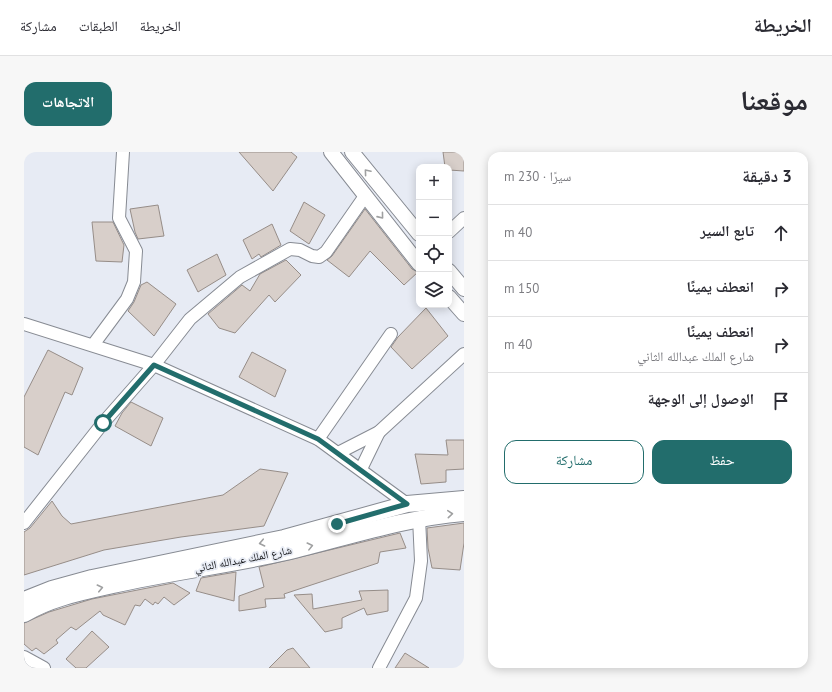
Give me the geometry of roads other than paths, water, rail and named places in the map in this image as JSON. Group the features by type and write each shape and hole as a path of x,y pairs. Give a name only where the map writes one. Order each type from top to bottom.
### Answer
{"main road":[{"name":"شارع الملك عبدالله الثاني","path":"24,600 52,589 92,578 284,538 407,504 464,498"},
{"name":"شارع الملك عبدالله الثاني","path":"24,614 38,606 71,595 140,579 285,552 420,518 464,513"}],"street":[{"path":"93,345 127,300 134,282 136,251 119,218 123,152"},
{"path":"331,152 416,260"},
{"path":"352,152 416,230"},
{"path":"24,523 103,423 154,365 190,319 240,277 290,249 300,250 312,256 319,257 326,252 365,196"},
{"path":"452,229 464,218"},
{"path":"450,272 464,289"},
{"path":"452,300 464,314"},
{"path":"24,324 154,365 318,439 407,504"},
{"path":"318,439 391,334"},
{"path":"338,453 379,432 464,354"},
{"path":"361,469 379,432"},
{"path":"379,668 416,598 421,561 420,518"},
{"path":"24,657 44,668"}]}
